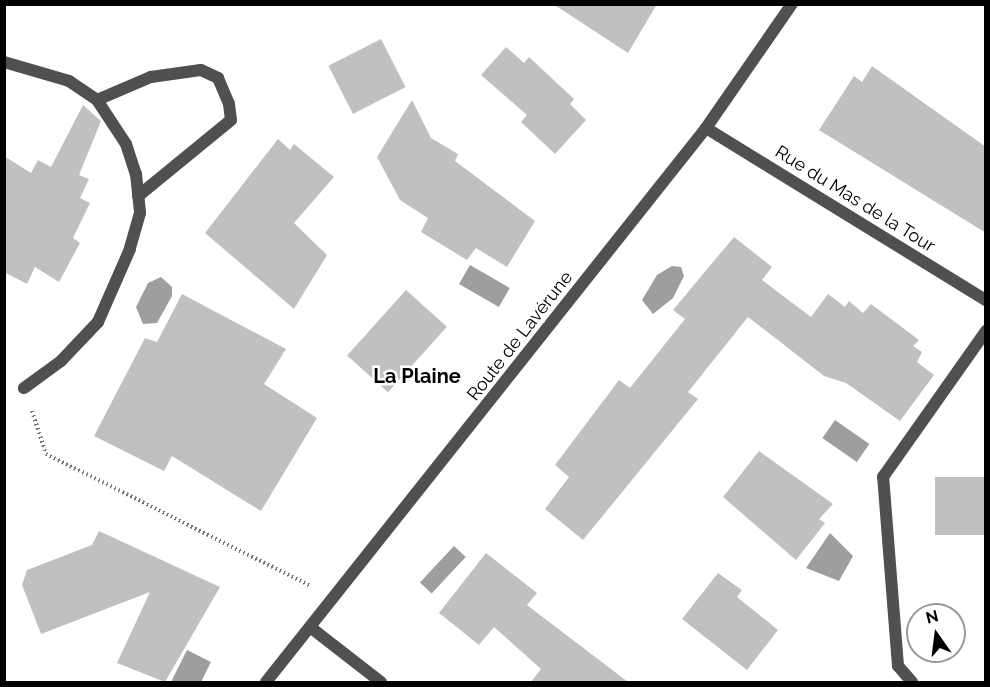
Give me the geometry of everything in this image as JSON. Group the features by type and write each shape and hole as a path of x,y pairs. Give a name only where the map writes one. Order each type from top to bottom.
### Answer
{"street":[{"name":"Route de Lavérune","path":"266,682 706,128 792,4"},
{"path":"4,62 69,81 97,100 126,144 138,196 130,249 98,322 61,361 24,388"},
{"path":"97,100 151,77 201,70 218,78 229,104 231,120 138,196"},
{"name":"Rue du Mas de la Tour","path":"706,128 986,300"},
{"path":"912,682 898,666 882,477 986,331"},
{"path":"310,627 381,682"}],"path":[{"path":"24,388 46,454 333,597"}],"shaded area":[{"path":"470,265 510,288 499,307 459,284"},
{"path":"672,266 681,267 684,276 673,298 653,314 642,300 657,275"},
{"path":"161,277 172,287 172,296 157,323 143,324 136,307 148,283"},
{"path":"835,420 869,444 857,462 822,438"},
{"path":"830,533 853,556 839,581 806,568"},
{"path":"454,546 466,557 432,593 420,583"},
{"path":"187,650 211,662 201,682 171,682"}],"building":[{"path":"553,4 657,4 628,53"},
{"path":"381,39 406,87 353,114 328,66"},
{"path":"506,47 524,63 529,57 574,99 570,104 586,120 555,154 521,122 527,115 481,75"},
{"path":"872,66 986,147 986,233 819,130 854,76 862,82"},
{"path":"412,100 431,138 458,154 455,161 535,221 507,267 476,248 467,260 421,232 428,218 400,200 377,157"},
{"path":"83,105 101,121 79,175 89,179 80,198 90,203 73,238 80,243 59,282 35,267 27,284 4,272 4,156 31,173 38,160 51,167"},
{"path":"278,139 290,150 294,144 334,177 294,223 327,255 294,309 205,233"},
{"path":"734,237 772,267 762,280 811,317 828,294 845,307 849,301 863,313 871,304 919,340 913,346 922,352 917,362 934,375 900,421 846,383 824,376 748,317 688,392 698,399 583,540 545,509 569,477 555,465 619,380 630,388 685,319 673,310"},
{"path":"406,290 447,327 388,392 347,355"},
{"path":"182,294 286,349 264,384 317,418 261,511 172,456 164,471 94,436 145,338 157,342"},
{"path":"759,451 833,504 819,519 825,523 796,560 723,497"},
{"path":"935,477 986,477 986,535 935,535"},
{"path":"99,531 220,587 165,682 117,663 150,592 41,634 22,585 27,570 92,545"},
{"path":"486,553 537,593 527,605 628,682 531,682 541,669 494,627 479,645 439,613"},
{"path":"718,573 742,590 737,597 778,630 747,670 682,619"}],"district":[{"name":"La Plaine","path":"417,376"}]}
